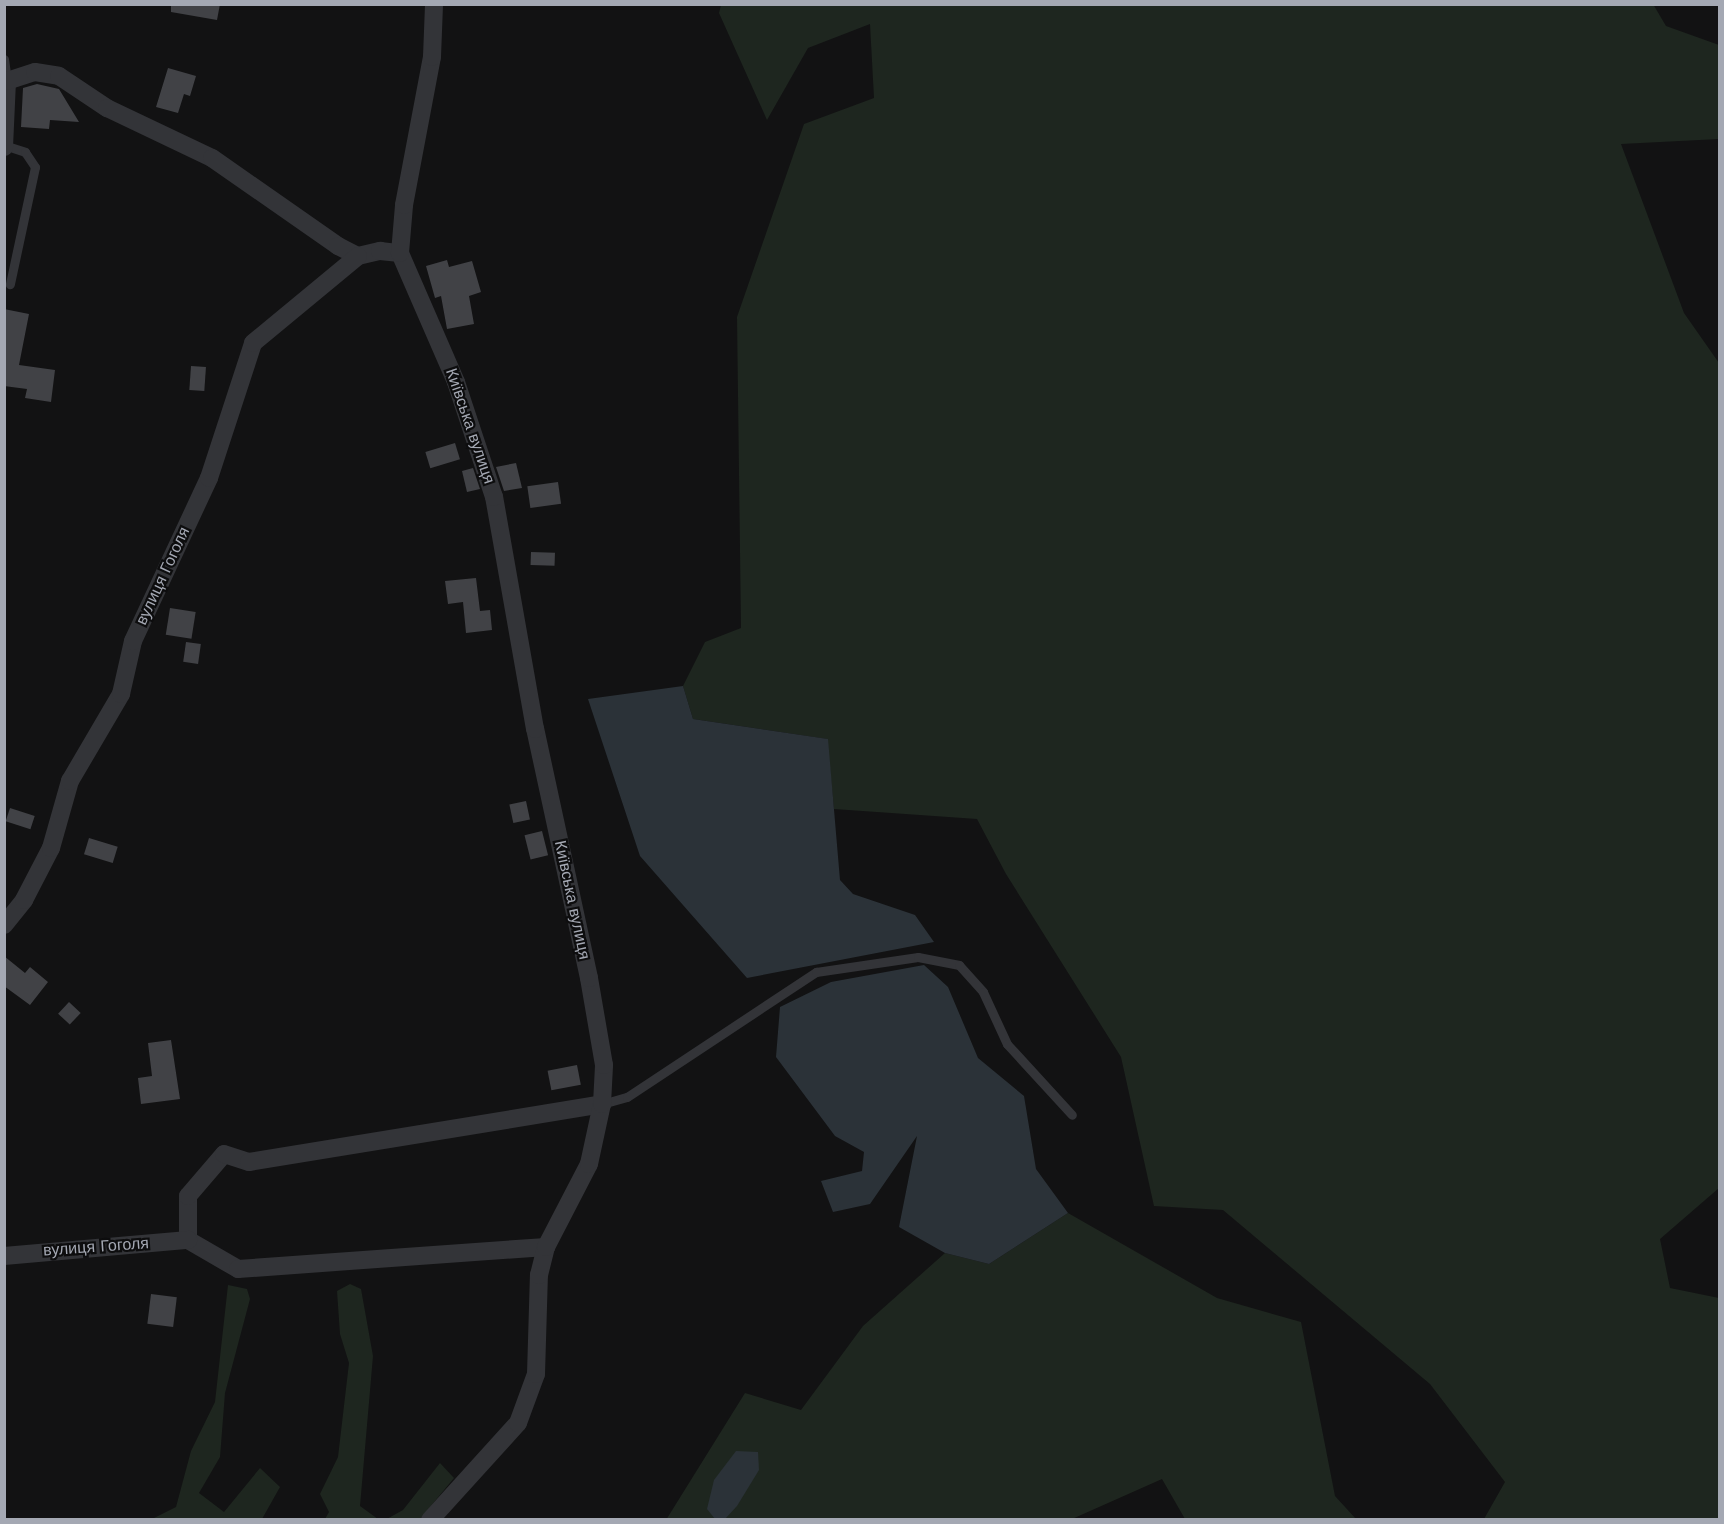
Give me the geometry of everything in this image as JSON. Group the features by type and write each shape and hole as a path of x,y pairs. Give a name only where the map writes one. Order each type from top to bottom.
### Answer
{"street":[{"name":"Київська вулиця","path":"430,1520 518,1423 536,1374 539,1275 546,1247 589,1164 602,1104 604,1065 589,978 535,729 494,496 456,382 400,252 404,205 432,57 434,4"},
{"path":"6,146 7,81 35,72 59,76 108,108 212,158 292,217 358,256 380,251 400,252"},
{"name":"вулиця Гоголя","path":"4,925 24,900 51,848 70,781 121,694 133,641 209,478 253,343 358,256"},
{"path":"546,1247 238,1269 188,1240 188,1196 224,1154 249,1162 602,1104"},
{"name":"вулиця Гоголя","path":"4,1256 188,1240"}],"lane":[{"path":"4,59 7,81"},
{"path":"6,146 25,152 35,167 10,284"},
{"path":"602,1104 627,1097 816,972 918,957 959,965 983,992 1007,1044 1072,1115"}],"shaded area":[{"path":"1653,4 1666,26 1719,45 1719,139 1621,144 1684,313 1719,363 1719,1188 1660,1239 1670,1288 1719,1298 1719,1519 1484,1519 1505,1482 1430,1384 1223,1210 1154,1206 1121,1057 1006,874 977,819 834,809 827,739 693,719 683,686 705,642 741,628 737,317 804,124 874,98 870,24 808,48 767,120 719,13 721,5"},
{"path":"683,686 693,719 828,739 840,880 853,894 915,915 934,942 747,978 640,856 588,699"},
{"path":"924,965 948,987 978,1058 1024,1096 1036,1169 1068,1213 989,1264 945,1253 899,1227 917,1136 870,1204 833,1212 821,1181 862,1171 864,1152 835,1136 776,1057 780,1007 831,982"},
{"path":"1068,1213 1217,1298 1301,1322 1335,1496 1356,1519 1185,1519 1162,1479 1072,1519 666,1520 745,1393 801,1410 863,1326 945,1253 989,1264"},
{"path":"350,1284 361,1289 373,1356 360,1506 378,1519 325,1519 329,1512 320,1494 338,1457 349,1363 340,1334 337,1291"},
{"path":"228,1285 247,1289 250,1299 225,1393 220,1457 199,1493 224,1512 260,1468 280,1487 262,1519 152,1519 176,1507 191,1451 215,1402"},
{"path":"736,1451 758,1452 759,1470 737,1506 725,1519 715,1519 707,1509 714,1480"},
{"path":"440,1463 454,1478 420,1519 385,1520 403,1510"}],"building":[{"path":"171,4 220,4 217,20 171,12"},
{"path":"168,68 196,76 190,96 184,94 178,113 156,107"},
{"path":"37,84 59,89 79,122 50,120 49,129 21,127 23,88"},
{"path":"447,260 449,267 472,261 481,292 469,296 474,324 447,329 441,296 435,298 426,266"},
{"path":"4,309 29,314 19,365 55,370 51,402 25,398 27,389 4,386"},
{"path":"191,366 206,367 204,391 189,390"},
{"path":"455,443 460,459 430,468 425,452"},
{"path":"516,463 522,488 504,491 496,467"},
{"path":"473,468 480,489 467,492 462,471"},
{"path":"558,482 561,504 530,508 527,486"},
{"path":"531,552 555,553 555,566 531,565"},
{"path":"476,578 480,611 490,610 492,630 466,633 463,602 448,604 445,581"},
{"path":"170,608 196,612 191,639 166,635"},
{"path":"186,642 201,644 198,664 183,662"},
{"path":"526,801 530,820 513,823 509,805"},
{"path":"10,808 35,816 30,829 6,821"},
{"path":"542,831 548,855 531,860 525,835"},
{"path":"89,838 118,847 113,863 84,854"},
{"path":"4,956 25,973 30,967 48,982 30,1005 4,986"},
{"path":"69,1002 81,1013 70,1025 58,1014"},
{"path":"171,1040 180,1099 141,1104 138,1078 152,1076 148,1043"},
{"path":"577,1065 581,1085 551,1090 548,1071"},
{"path":"151,1294 177,1297 173,1327 147,1324"}]}
